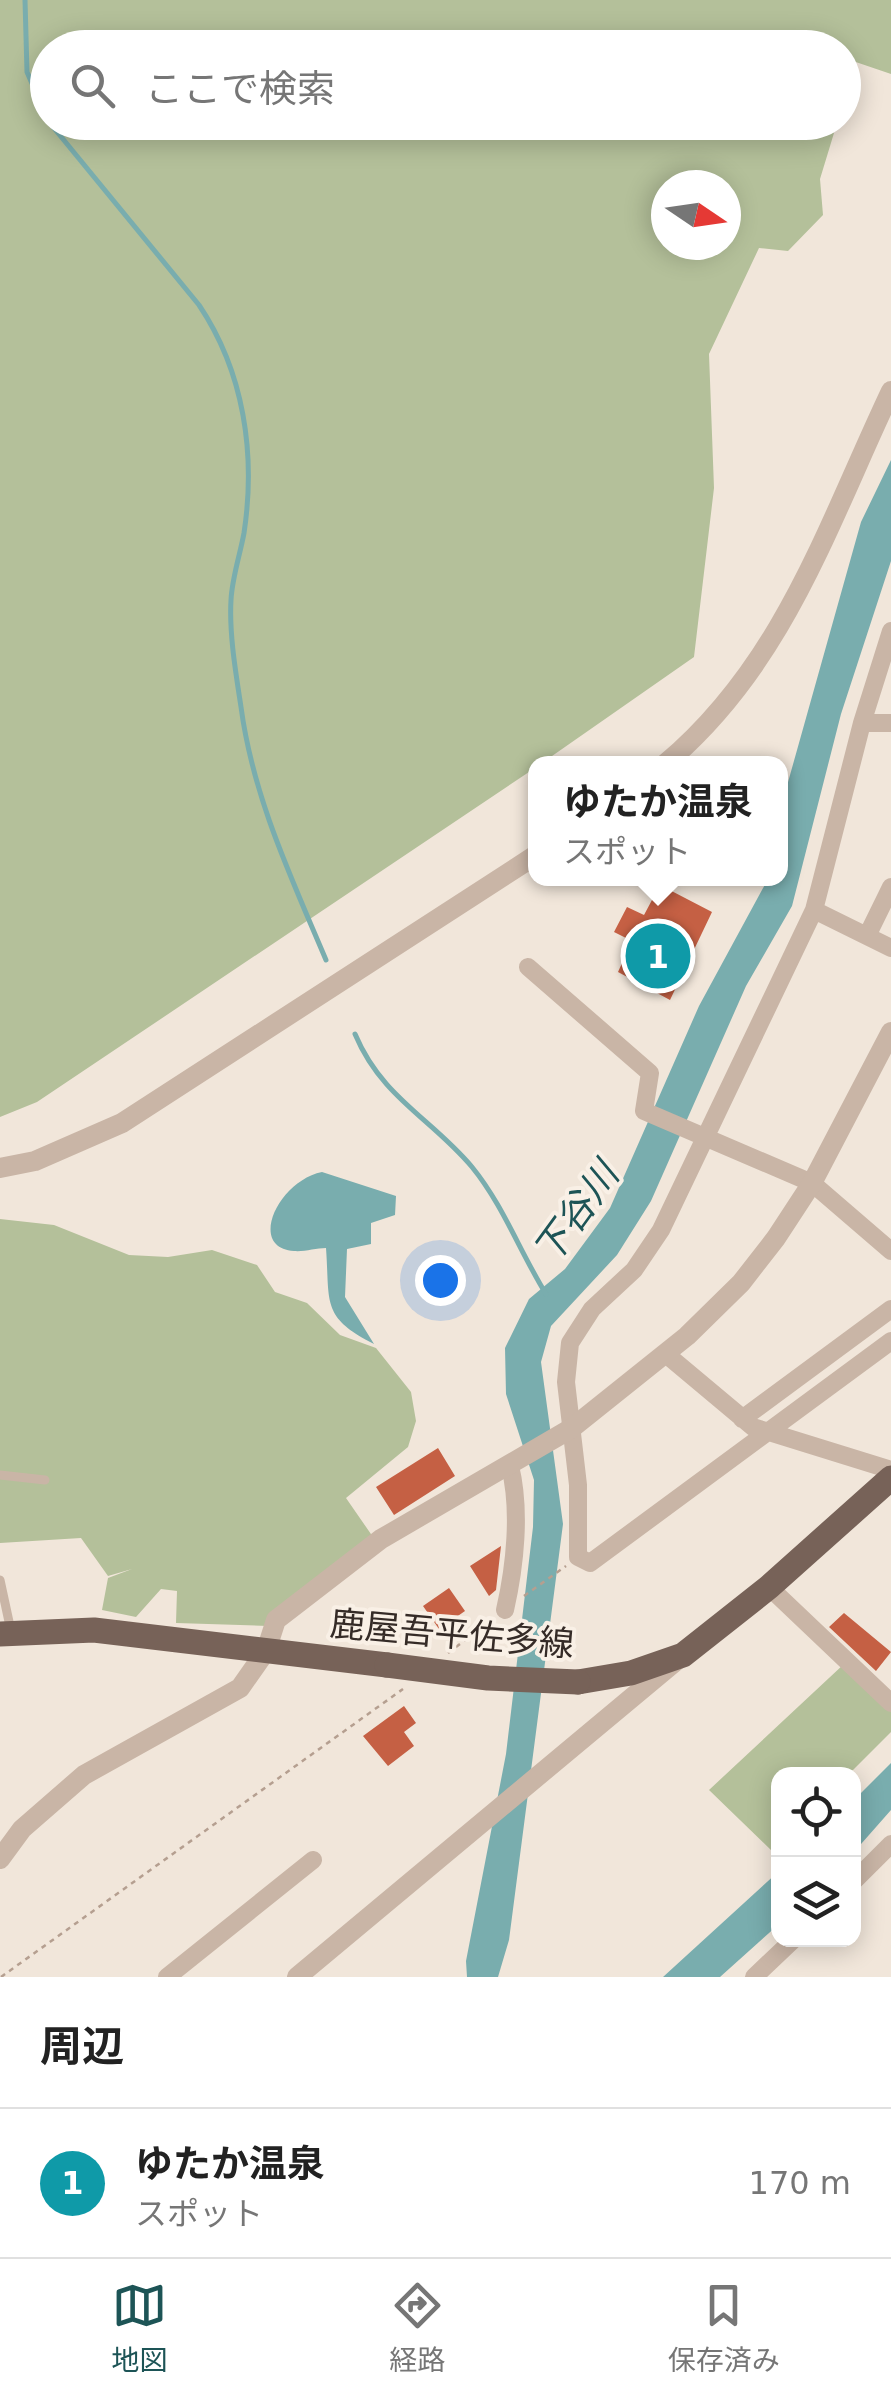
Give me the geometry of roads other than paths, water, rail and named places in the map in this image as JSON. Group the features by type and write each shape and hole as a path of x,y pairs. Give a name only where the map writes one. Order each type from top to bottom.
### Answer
{"main road":[{"name":"鹿屋吾平佐多線","path":"6,1633 94,1630 488,1678 578,1682 632,1673 683,1655 769,1587 891,1474"}],"street":[{"path":"674,756 710,726 780,628 891,390"},
{"path":"891,631 862,723 814,910 703,1135 661,1230 634,1270 592,1309 570,1342 566,1382 578,1485 578,1557 590,1563 764,1430 891,1342"},
{"path":"862,723 891,723"},
{"path":"0,1168 36,1161 122,1123 528,859"},
{"path":"867,936 891,887"},
{"path":"814,910 891,948"},
{"path":"528,967 650,1073 644,1111 812,1183 888,1241"},
{"path":"0,1859 22,1828 84,1774 240,1688 266,1651 276,1620 381,1539 572,1428 666,1355 741,1283 812,1183 891,1032"},
{"path":"742,1418 891,1309"},
{"path":"666,1355 742,1418 764,1430 891,1474"},
{"path":"504,1610 514,1512 510,1466"},
{"path":"769,1587 891,1703"},
{"path":"297,1977 578,1747 683,1655"},
{"path":"861,1873 891,1844"},
{"path":"168,1977 313,1860"},
{"path":"754,1977 786,1947"}],"lane":[{"path":"0,1475 45,1480"},
{"path":"0,1580 6,1633"}],"water":[{"path":"891,460 891,561 841,714 792,906 746,986 651,1201 617,1255 551,1326 541,1362 563,1524 509,1940 498,1977 467,1977 466,1961 506,1754 533,1527 534,1480 506,1394 505,1348 529,1299 565,1269 610,1208 699,1006 764,886 788,886 788,782 861,522"},
{"path":"322,1172 396,1196 395,1215 371,1223 371,1244 347,1249 345,1297 374,1344 345,1325 332,1306 326,1248 294,1251 280,1247 272,1239 274,1214 281,1200 306,1178"},
{"path":"891,1763 891,1810 861,1844 861,1793"},
{"path":"771,1878 771,1931 720,1977 663,1977"}],"waterway":[{"path":"25,0 30,79"},
{"path":"64,140 199,305 227,358 236,386 243,414 248,473 244,533 231,600 241,707 264,805 326,960"},
{"name":"下谷川","path":"355,1034 366,1056 393,1091 472,1167 546,1294"}],"place":[{"name":"ゆたか温泉","path":"658,956"}]}
